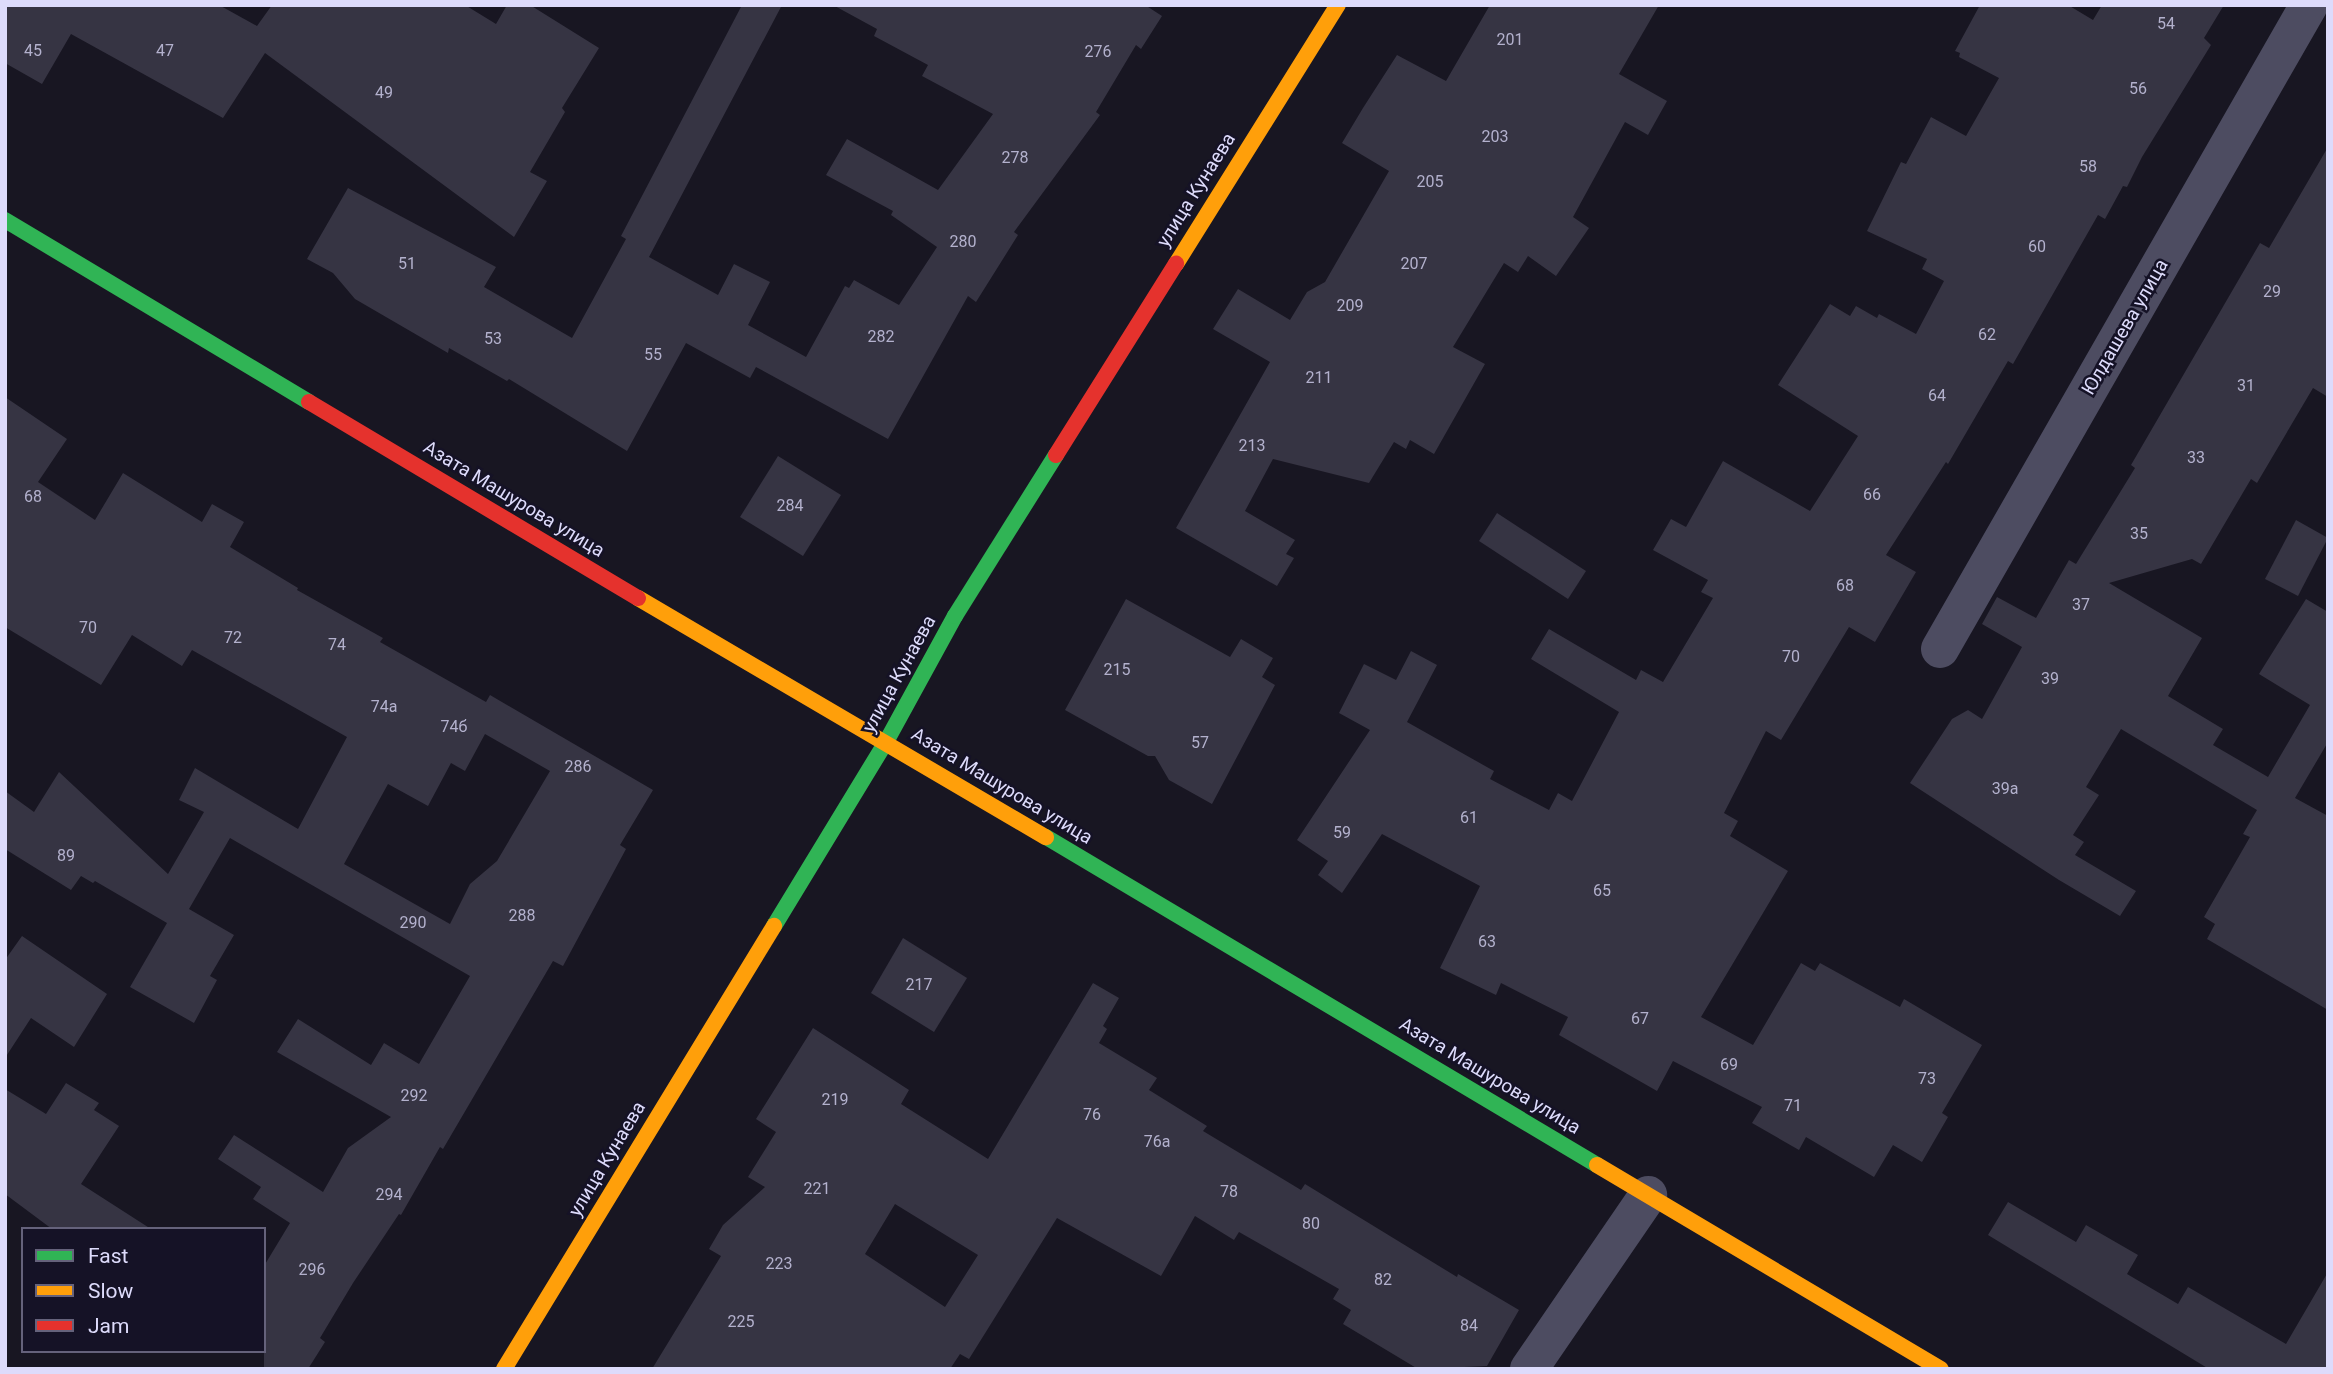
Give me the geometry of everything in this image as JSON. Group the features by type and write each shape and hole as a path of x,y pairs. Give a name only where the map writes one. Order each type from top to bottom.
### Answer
{"street":[{"name":"улица Кунаева","path":"504,1369 886,742 955,616 1338,5"},
{"name":"Юлдашева улица","path":"1940,649 2309,5"},
{"name":"Азата Машурова улица","path":"5,220 775,680 886,742 1941,1369"},
{"path":"1529,1369 1648,1195"}],"building":[{"path":"5,5 219,5 257,26 272,5 465,5 496,24 507,5 530,5 599,48 562,108 565,112 530,172 547,181 514,237 265,53 223,118 71,34 42,84 5,63"},
{"path":"742,5 782,5 649,257 718,295 734,264 770,282 748,325 806,357 845,286 849,288 854,280 899,305 937,247 891,215 893,211 826,175 847,139 938,190 993,114 922,76 928,65 874,36 877,29 833,5 1145,5 1162,16 1141,49 1136,45 1096,112 1100,115 1014,232 1018,235 976,302 968,296 888,439 756,367 750,378 686,343 627,451 509,379 507,381 449,348 448,353 355,299 333,273 307,259 348,188 496,267 484,287 572,338 626,239 621,236"},
{"path":"1490,5 1659,5 1619,74 1667,101 1648,135 1625,122 1573,217 1589,228 1556,276 1528,256 1518,272 1504,263 1453,347 1485,364 1434,454 1410,440 1406,449 1394,442 1369,483 1273,459 1245,511 1295,540 1286,554 1294,558 1277,586 1176,528 1270,362 1213,329 1238,289 1290,320 1307,292 1325,282 1389,171 1342,143 1397,55 1446,81"},
{"path":"1980,5 2068,5 2093,20 2102,5 2224,5 2204,38 2211,45 2142,157 2127,187 2123,186 2105,219 2098,215 2013,364 2008,361 1948,464 1946,462 1886,555 1916,572 1875,642 1849,627 1781,740 1766,731 1724,813 1738,821 1730,836 1788,871 1701,1017 1753,1045 1801,963 1815,971 1820,963 1900,1007 1904,999 1982,1045 1942,1113 1948,1117 1922,1162 1893,1145 1874,1177 1806,1137 1799,1150 1752,1123 1762,1107 1673,1061 1657,1091 1559,1035 1568,1017 1501,983 1496,995 1440,968 1480,886 1382,834 1342,893 1318,875 1328,861 1297,840 1370,730 1339,713 1364,664 1396,680 1411,651 1437,665 1407,722 1494,771 1490,779 1549,810 1558,793 1572,801 1619,712 1531,659 1549,629 1636,680 1641,670 1663,682 1713,598 1701,592 1708,580 1653,550 1671,519 1686,527 1723,461 1810,511 1858,436 1778,385 1830,304 1850,316 1856,306 1877,318 1879,314 1916,334 1944,281 1922,269 1927,259 1867,231 1901,162 1906,164 1931,117 1966,136 1999,78 1959,57 1960,53 1955,51"},
{"path":"2328,147 2328,397 2313,388 2257,483 2251,479 2201,564 2192,559 2109,583 2202,638 2168,696 2223,729 2213,745 2268,777 2310,705 2259,674 2306,599 2328,612 2328,742 2295,798 2328,816 2328,1010 2207,939 2215,924 2204,917 2250,837 2243,834 2257,810 2121,729 2086,787 2099,795 2073,835 2084,842 2075,855 2136,891 2120,916 2059,880 1910,783 1952,719 1968,710 1982,719 2022,647 1982,624 1997,597 2036,618 2069,560 2076,564 2135,468 2131,465 2260,243 2269,248"},
{"path":"5,397 67,439 38,482 95,520 123,473 202,522 212,504 244,522 230,547 298,588 297,590 383,638 380,642 486,702 490,695 653,790 620,845 626,849 563,966 553,961 443,1149 440,1147 401,1215 399,1214 353,1283 320,1338 325,1342 308,1369 264,1369 266,1263 290,1223 253,1199 261,1187 218,1159 234,1135 323,1192 348,1148 391,1117 277,1052 298,1019 371,1065 384,1043 419,1064 470,976 230,838 189,909 234,935 210,976 217,980 194,1023 130,987 167,923 95,881 93,883 81,876 71,890 5,849 5,791 34,812 59,772 168,874 204,812 179,800 195,768 298,829 347,737 192,650 182,666 132,635 101,685 5,627","holes":["485,734 550,771 497,861 470,884 450,924 344,864 388,784 428,806 451,763 465,771"]},
{"path":"778,456 841,495 803,556 740,517"},
{"path":"1497,513 1586,571 1568,599 1479,541"},
{"path":"2296,520 2328,538 2298,596 2265,579"},
{"path":"1126,599 1230,657 1241,639 1273,658 1262,677 1275,685 1212,804 1169,780 1155,756 1148,756 1065,710"},
{"path":"22,936 107,994 74,1047 31,1018 5,1058 5,960"},
{"path":"903,938 967,978 934,1032 871,993"},
{"path":"1093,983 1119,998 1103,1026 1107,1029 1099,1043 1157,1078 1149,1090 1207,1126 1203,1131 1301,1190 1305,1184 1457,1277 1458,1274 1519,1310 1487,1366 1418,1369 1343,1324 1351,1310 1333,1299 1339,1289 1239,1232 1234,1240 1195,1216 1161,1276 1057,1218 969,1359 960,1354 950,1369 652,1369 721,1256 709,1249 723,1225 765,1187 748,1177 776,1132 756,1119 813,1028 909,1090 901,1104 988,1159","holes":["895,1204 978,1255 945,1307 865,1254"]},
{"path":"66,1083 99,1103 94,1110 119,1126 81,1184 148,1227 49,1227 5,1194 5,1089 46,1114"},
{"path":"2008,1202 2076,1242 2086,1225 2138,1255 2127,1274 2178,1304 2188,1287 2286,1344 2328,1272 2328,1369 2209,1369 1988,1235"}],"traffic: fast":[{"path":"5,220 309,402"},
{"path":"774,926 886,742 955,616 1056,455"},
{"path":"1046,837 1597,1165"}],"traffic: slow":[{"path":"1176,264 1338,5"},
{"path":"638,598 1046,837"},
{"path":"504,1369 774,926"},
{"path":"1597,1165 1941,1369"}],"traffic: jam":[{"path":"1056,455 1176,264"},
{"path":"309,402 638,598"}]}
